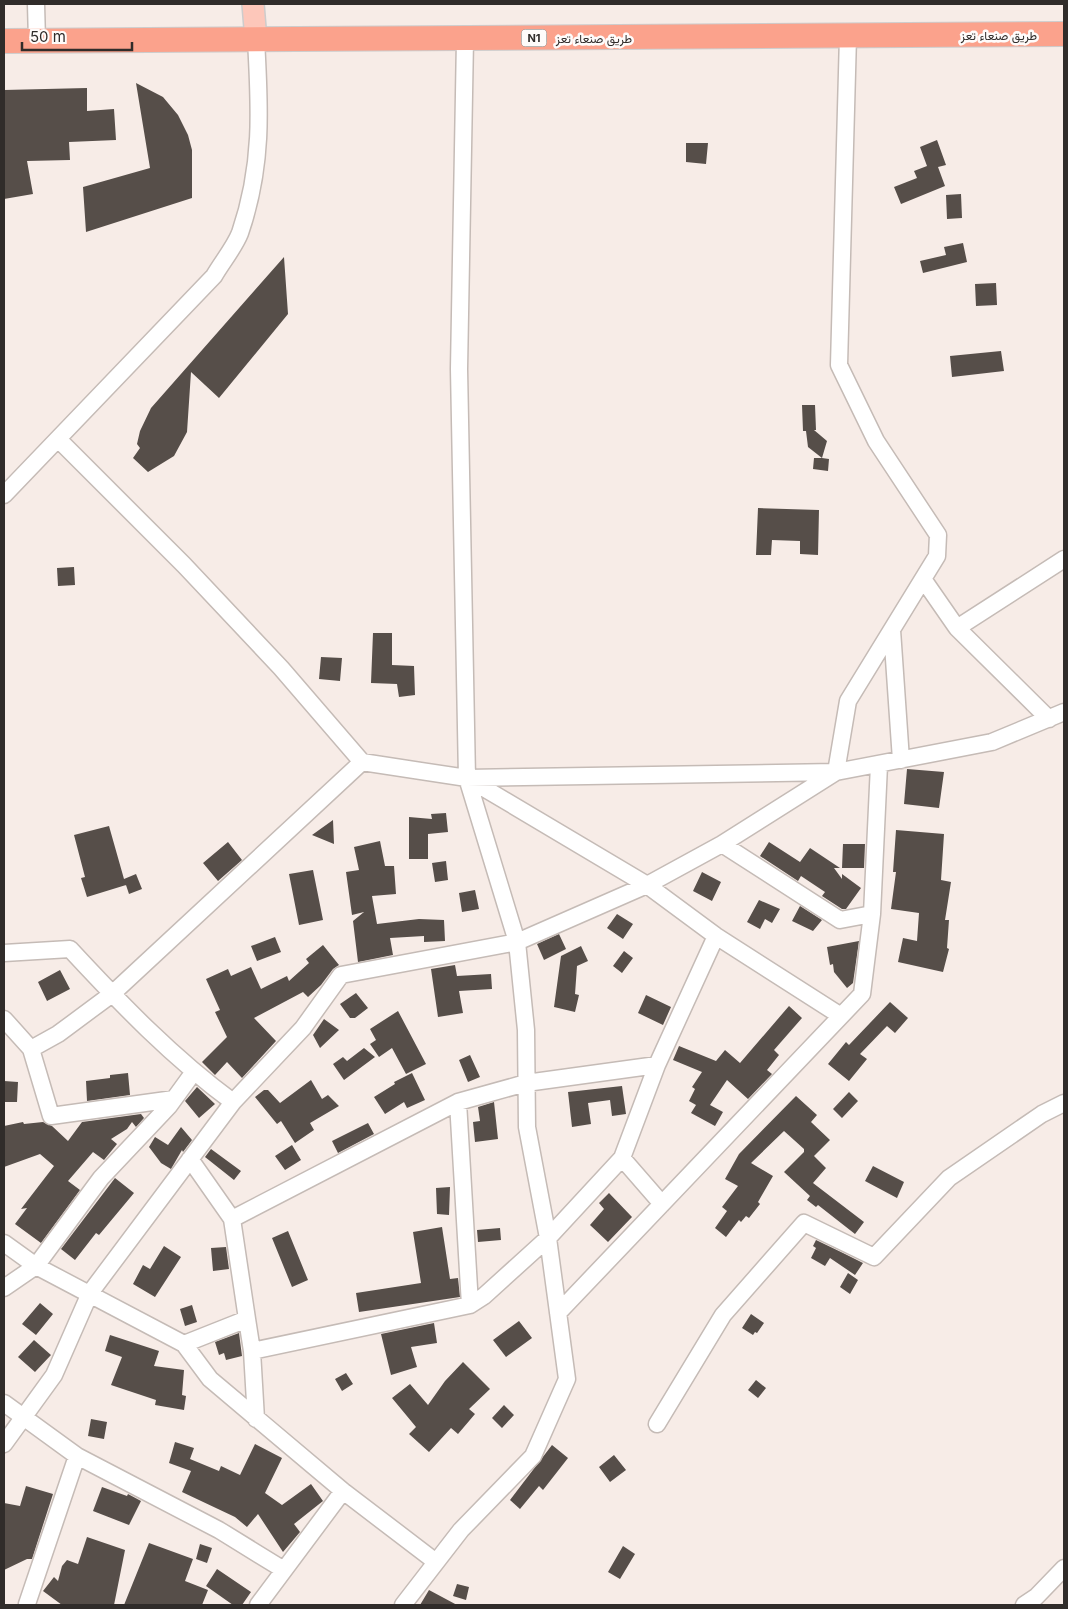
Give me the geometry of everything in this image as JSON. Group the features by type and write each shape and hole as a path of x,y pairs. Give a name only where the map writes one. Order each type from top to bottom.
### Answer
{"highway":[{"name":"طريق صنعاء تعز","path":"4,41 1064,34"}],"main road":[{"path":"253,4 256,40"}],"street":[{"path":"36,4 37,41"},
{"path":"4,1444 54,1375 90,1294 233,1102 303,1028 341,975 517,942 647,885 722,844 836,772 848,701 937,556 938,535 876,441 839,364 848,36"},
{"path":"403,1605 461,1530 533,1456 567,1379 548,1238 527,1127 526,1030 517,942 467,778 459,368 465,39"},
{"path":"4,495 214,276 239,234 255,173 261,119 256,40"},
{"path":"58,439 281,668 362,762 467,778 836,772 992,742 1064,712"},
{"path":"957,628 1064,559"},
{"path":"923,579 957,628 1049,719"},
{"path":"892,630 901,760"},
{"path":"31,1049 58,1034 112,994 362,762"},
{"path":"558,1313 862,994 872,914 879,765"},
{"path":"467,778 647,885 716,936 841,1016"},
{"path":"722,844 840,920 872,914"},
{"path":"252,1351 470,1305 484,1296 548,1238 622,1158 657,1065 716,936"},
{"path":"5,955 70,949 112,994 193,1073 233,1102"},
{"path":"4,1018 31,1049 51,1116 174,1100"},
{"path":"232,1219 458,1102 526,1083 657,1065"},
{"path":"4,1288 36,1266 101,1178 174,1100 193,1073"},
{"path":"458,1102 470,1305"},
{"path":"657,1424 723,1315 804,1223 874,1257 949,1178 1042,1114 1064,1103"},
{"path":"622,1158 662,1204"},
{"path":"190,1159 232,1219 252,1351 256,1419"},
{"path":"4,1243 36,1266 184,1344 210,1379 256,1419 343,1491 436,1562"},
{"path":"184,1344 247,1319"},
{"path":"4,1403 78,1456 219,1530 284,1570"},
{"path":"27,1604 78,1456"},
{"path":"258,1605 343,1491"},
{"path":"1024,1605 1064,1568"}],"building":[{"path":"136,83 163,97 178,115 188,135 192,150 192,198 86,232 83,187 150,168"},
{"path":"87,88 87,111 114,109 116,140 69,142 70,160 27,161 33,194 4,199 4,90"},
{"path":"937,140 946,165 938,167 945,186 901,204 894,187 917,178 914,171 927,166 920,147"},
{"path":"686,143 708,143 706,164 686,162"},
{"path":"961,194 962,218 947,219 946,195"},
{"path":"963,243 967,262 923,273 920,261 946,255 944,247"},
{"path":"284,257 288,314 219,398 191,372 187,432 174,456 148,472 133,458 140,448 137,444 140,431 151,408"},
{"path":"996,283 997,305 976,306 975,284"},
{"path":"1001,351 1004,371 952,377 950,356"},
{"path":"802,405 815,405 816,430 814,430 827,441 822,458 808,447 806,431 803,431"},
{"path":"814,458 829,459 828,471 813,469"},
{"path":"758,508 819,510 818,555 800,554 800,541 772,540 771,555 756,555"},
{"path":"74,567 75,585 58,586 57,568"},
{"path":"373,633 392,633 392,665 414,666 415,695 399,697 397,684 371,683"},
{"path":"321,657 342,658 340,681 319,679"},
{"path":"907,769 944,772 939,808 904,804"},
{"path":"446,813 448,832 428,834 428,859 409,859 409,817 432,819 431,814"},
{"path":"333,820 334,844 312,835"},
{"path":"109,826 124,879 136,874 142,889 129,894 126,885 87,897 81,878 85,877 74,835"},
{"path":"896,830 944,834 941,880 951,882 945,920 949,920 947,948 949,949 943,972 898,962 903,938 917,941 919,913 891,909 896,872 893,872"},
{"path":"380,841 385,866 394,866 396,894 372,896 377,924 419,919 444,920 445,941 424,942 424,936 390,938 393,955 358,962 353,921 364,912 352,915 346,872 359,870 354,847"},
{"path":"228,842 242,860 218,881 203,863"},
{"path":"769,842 800,862 810,848 840,868 834,868 842,879 842,874 861,888 846,909 842,909 822,896 825,892 801,876 798,881 760,856"},
{"path":"843,844 865,844 864,868 842,868"},
{"path":"446,861 448,880 435,882 432,863"},
{"path":"313,870 323,920 299,925 289,874"},
{"path":"702,872 721,882 712,901 693,891"},
{"path":"475,890 479,909 462,912 459,893"},
{"path":"759,900 780,909 772,923 765,919 760,929 747,922"},
{"path":"800,906 822,920 813,931 792,921"},
{"path":"617,914 633,924 623,939 607,928"},
{"path":"559,934 566,949 544,960 537,944"},
{"path":"275,937 281,952 257,961 251,946"},
{"path":"859,941 853,983 847,988 834,972 833,964 830,965 827,947"},
{"path":"323,945 339,965 333,969 321,985 308,997 303,992 254,1018 276,1041 242,1078 227,1062 215,1075 202,1062 227,1037 215,1012 220,1010 206,979 228,969 231,976 251,967 261,989 287,976 289,981 309,963 306,959"},
{"path":"581,946 588,961 577,966 575,994 579,995 575,1012 554,1007 561,956"},
{"path":"624,951 633,958 622,973 613,966"},
{"path":"455,965 457,976 491,974 492,989 459,991 463,1013 438,1017 431,969"},
{"path":"60,970 70,989 47,1001 38,982"},
{"path":"356,993 368,1008 355,1018 350,1018 340,1004"},
{"path":"646,995 671,1007 663,1025 638,1013"},
{"path":"890,1002 908,1018 895,1033 887,1026 860,1054 867,1059 849,1081 828,1064 846,1042 849,1045"},
{"path":"789,1006 802,1018 774,1050 779,1055 767,1070 772,1074 748,1099 727,1080 710,1105 723,1112 715,1126 691,1113 696,1105 689,1101 695,1089 692,1087 702,1072 673,1060 679,1046 716,1061 725,1050 740,1063"},
{"path":"398,1011 426,1064 406,1074 392,1048 379,1057 370,1044 376,1040 370,1029"},
{"path":"324,1019 339,1030 320,1048 313,1035"},
{"path":"364,1048 375,1057 344,1080 333,1064 343,1057 347,1061"},
{"path":"470,1055 480,1077 468,1082 459,1060"},
{"path":"128,1073 130,1095 87,1101 86,1081 110,1078 110,1075"},
{"path":"412,1073 425,1100 407,1108 404,1102 385,1114 374,1097 395,1084 394,1082"},
{"path":"311,1080 322,1099 328,1095 339,1106 310,1123 314,1130 295,1143 281,1121 277,1124 255,1097 264,1090 268,1090 280,1103"},
{"path":"4,1081 18,1082 17,1102 4,1102"},
{"path":"622,1086 626,1114 612,1116 610,1100 588,1103 591,1124 572,1127 568,1092"},
{"path":"197,1087 215,1104 199,1118 185,1101"},
{"path":"849,1092 858,1101 842,1118 833,1109"},
{"path":"796,1096 817,1115 811,1122 830,1140 814,1156 826,1168 813,1183 864,1222 855,1234 818,1205 816,1207 807,1200 810,1196 784,1172 804,1152 804,1149 784,1131 751,1163 773,1176 758,1202 760,1204 749,1218 746,1216 741,1222 739,1220 726,1237 715,1228 727,1211 722,1207 738,1186 725,1179 739,1154"},
{"path":"494,1102 498,1139 475,1142 473,1122 480,1121 478,1107"},
{"path":"141,1114 144,1118 136,1127 132,1122 127,1129 111,1139 117,1144 104,1160 93,1152 68,1181 80,1190 41,1243 15,1224 27,1208 21,1209 54,1166 40,1154 4,1167 4,1126 23,1122 24,1124 43,1122 52,1126 68,1141 82,1122"},
{"path":"368,1123 374,1134 338,1153 332,1141"},
{"path":"181,1127 192,1140 183,1152 182,1150 171,1169 161,1163 149,1147 155,1137 168,1145"},
{"path":"292,1145 301,1160 285,1170 275,1156"},
{"path":"211,1149 241,1171 234,1180 205,1157"},
{"path":"873,1166 904,1182 897,1198 865,1181"},
{"path":"115,1178 134,1193 99,1235 96,1233 75,1260 61,1249"},
{"path":"450,1187 449,1215 437,1214 436,1188"},
{"path":"609,1193 632,1217 608,1242 590,1225 604,1209 599,1203"},
{"path":"442,1227 450,1279 458,1278 460,1297 359,1312 356,1293 421,1283 413,1232"},
{"path":"500,1228 501,1240 478,1242 477,1230"},
{"path":"288,1231 308,1280 292,1287 272,1238"},
{"path":"816,1240 863,1263 855,1275 830,1258 825,1266 811,1258 816,1248 813,1246"},
{"path":"164,1246 181,1257 155,1297 133,1284 143,1265 150,1269"},
{"path":"226,1247 229,1269 213,1271 211,1248"},
{"path":"848,1273 858,1280 850,1294 840,1287"},
{"path":"40,1303 53,1314 36,1335 22,1324"},
{"path":"192,1305 197,1322 185,1326 180,1309"},
{"path":"751,1314 764,1323 757,1333 755,1332 753,1335 742,1328"},
{"path":"519,1321 532,1338 506,1357 493,1340"},
{"path":"434,1323 437,1343 411,1347 417,1367 391,1375 381,1334"},
{"path":"239,1333 242,1356 226,1360 224,1353 219,1355 215,1342"},
{"path":"110,1335 159,1351 154,1366 184,1370 182,1395 186,1396 184,1410 155,1405 156,1400 111,1385 122,1357 105,1351"},
{"path":"34,1340 51,1355 35,1372 18,1357"},
{"path":"463,1362 490,1389 469,1409 475,1414 458,1434 451,1428 429,1452 409,1434 416,1427 392,1398 410,1384 428,1405 445,1381"},
{"path":"346,1373 353,1384 342,1391 335,1379"},
{"path":"756,1380 766,1388 758,1398 748,1390"},
{"path":"504,1405 514,1415 502,1428 492,1418"},
{"path":"91,1419 107,1422 104,1439 88,1436"},
{"path":"175,1442 194,1448 190,1459 219,1471 221,1466 240,1475 255,1444 282,1458 265,1493 282,1505 311,1484 323,1501 294,1524 300,1532 283,1552 258,1514 247,1527 235,1517 182,1492 191,1471 169,1463"},
{"path":"552,1445 568,1458 543,1490 539,1486 520,1509 510,1500"},
{"path":"614,1455 626,1470 610,1482 599,1467"},
{"path":"26,1486 53,1494 32,1559 27,1559 4,1570 4,1503 20,1506"},
{"path":"102,1487 127,1496 128,1494 141,1501 129,1525 93,1511"},
{"path":"87,1537 125,1550 114,1605 62,1605 43,1591 54,1577 58,1581 62,1566 67,1560 78,1564"},
{"path":"149,1543 193,1559 185,1581 208,1590 202,1605 124,1605"},
{"path":"200,1544 212,1548 207,1563 196,1559"},
{"path":"623,1546 635,1554 620,1579 608,1572"},
{"path":"217,1569 251,1592 242,1605 233,1605 206,1586"},
{"path":"457,1584 469,1587 466,1600 453,1596"},
{"path":"429,1590 457,1605 420,1605"}]}
